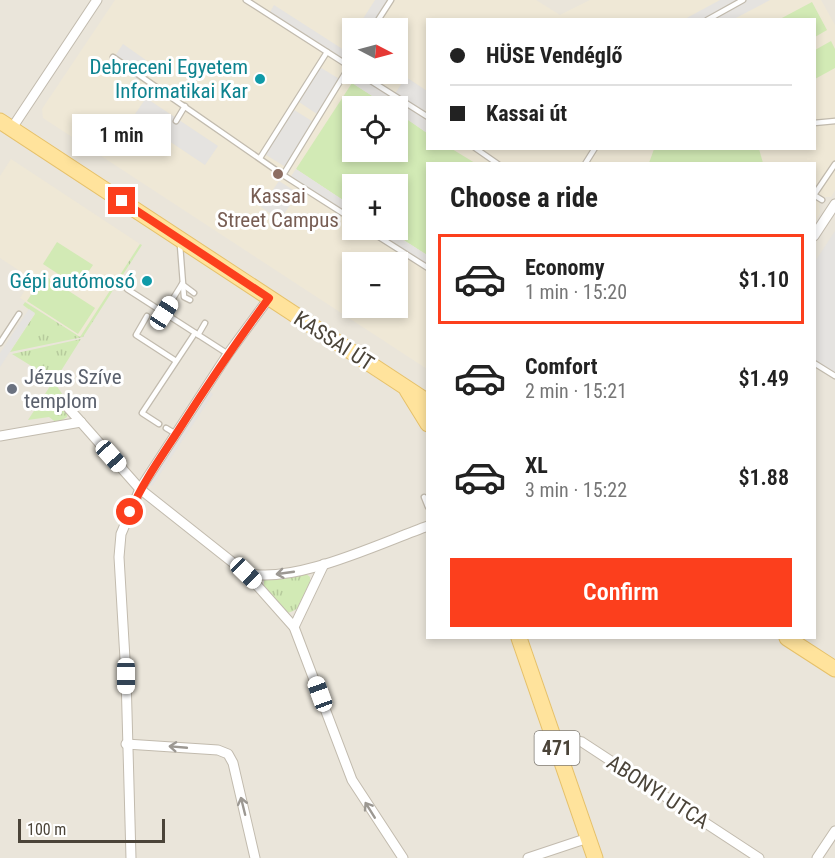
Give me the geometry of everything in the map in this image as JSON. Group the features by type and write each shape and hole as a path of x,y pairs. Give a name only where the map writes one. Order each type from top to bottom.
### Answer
{"main road":[{"name":"KASSAI ÚT","path":"6,124 426,401"},
{"path":"406,388 426,421"},
{"name":"471","path":"519,639 595,858"},
{"path":"789,639 835,669"}],"street":[{"path":"6,124 95,3 83,0"},
{"path":"816,233 835,206"},
{"path":"131,858 120,546 125,523 140,489 228,354 269,298"},
{"path":"64,403 140,489 246,573 294,627 352,780 403,858"},
{"path":"0,436 81,422"},
{"path":"246,573 260,575 285,573 324,564 426,527"},
{"path":"294,627 324,564"},
{"name":"ABONYI UTCA","path":"553,736 582,742 759,858"},
{"path":"126,744 218,750 228,754 233,763 255,858"},
{"path":"817,858 835,831"},
{"path":"528,858 588,838"}],"lane":[{"path":"246,0 342,60"},
{"path":"379,18 391,0"},
{"path":"711,18 743,0"},
{"path":"260,158 327,51"},
{"path":"113,57 283,175 342,213"},
{"path":"283,175 342,82"},
{"path":"376,84 426,116"},
{"path":"176,121 185,106"},
{"path":"816,123 835,121"},
{"path":"478,150 495,162"},
{"path":"816,192 835,164"},
{"path":"816,196 822,200"},
{"path":"180,240 182,285 184,297 190,300"},
{"path":"384,240 426,267"},
{"path":"182,285 194,293"},
{"path":"164,313 182,285"},
{"path":"127,289 228,354"},
{"path":"0,343 19,314"},
{"path":"147,316 136,335 176,361"},
{"path":"159,424 142,413 176,361 206,323"},
{"path":"816,364 835,376"},
{"path":"166,428 176,435"},
{"path":"424,497 426,502"}],"shaded area":[{"path":"0,0 835,0 835,858 0,858"},
{"name":"Kassai Street Campus","path":"115,0 536,0 560,15 590,0 821,0 835,25 835,190 831,197 824,197 819,205 820,213 816,220 816,162 426,162 426,368 349,318 408,318 408,252 342,252 342,313 43,118 42,109"},
{"path":"375,0 391,0 379,18 363,18"},
{"path":"720,0 770,0 736,18 687,18"},
{"path":"274,5 342,49 342,62 269,14"},
{"path":"123,44 150,63 138,80 111,62"},
{"path":"318,66 341,80 320,116 296,100"},
{"path":"408,78 426,90 426,109 423,114 426,116 426,132 408,120 408,96 372,96 354,84 375,84 394,95 401,84 408,84"},
{"path":"146,98 218,146 205,165 133,117"},
{"path":"291,108 315,123 287,168 263,153"},
{"path":"11,159 140,244 80,337 20,298 32,279 0,258 0,176"},
{"path":"296,169 342,199 342,213 289,179"},
{"path":"279,181 298,193 280,220 261,207"},
{"path":"835,231 835,376 816,364 816,260"},
{"path":"384,240 404,240 426,254 426,267 408,256 408,252 402,252"},
{"path":"29,309 35,313 0,367 0,353"},
{"path":"210,392 213,394 152,486 149,484"}],"green space":[{"path":"812,2 827,30 816,36 816,18 782,18"},
{"path":"831,41 835,49 835,68 816,78 816,49"},
{"path":"354,84 372,96 344,96"},
{"path":"342,98 342,162 408,162 408,120 426,132 426,150 454,150 473,162 426,162 426,254 404,240 408,240 408,174 342,174 342,199 296,169"},
{"path":"654,150 759,150 763,162 649,162"},
{"path":"57,242 93,265 78,287 43,264"},
{"path":"140,244 142,245 83,337 10,352 35,314 23,305 25,302 80,337"},
{"path":"44,275 95,308 78,334 27,301"},
{"path":"81,339 54,382 65,398 61,402 68,412 67,417 57,423 49,417 28,420 54,380 12,354"},
{"path":"305,573 310,577 307,594 296,609 286,613 264,587 264,580"}],"place":[{"name":"Debreceni Egyetem Informatikai Kar","path":"260,79"},
{"name":"Kassai Street Campus","path":"278,174"},
{"name":"Gépi autómosó","path":"147,281"},
{"name":"Jézus Szíve templom","path":"12,389"}],"route":[{"path":"122,201 269,298 228,354 140,489 130,512"}]}
